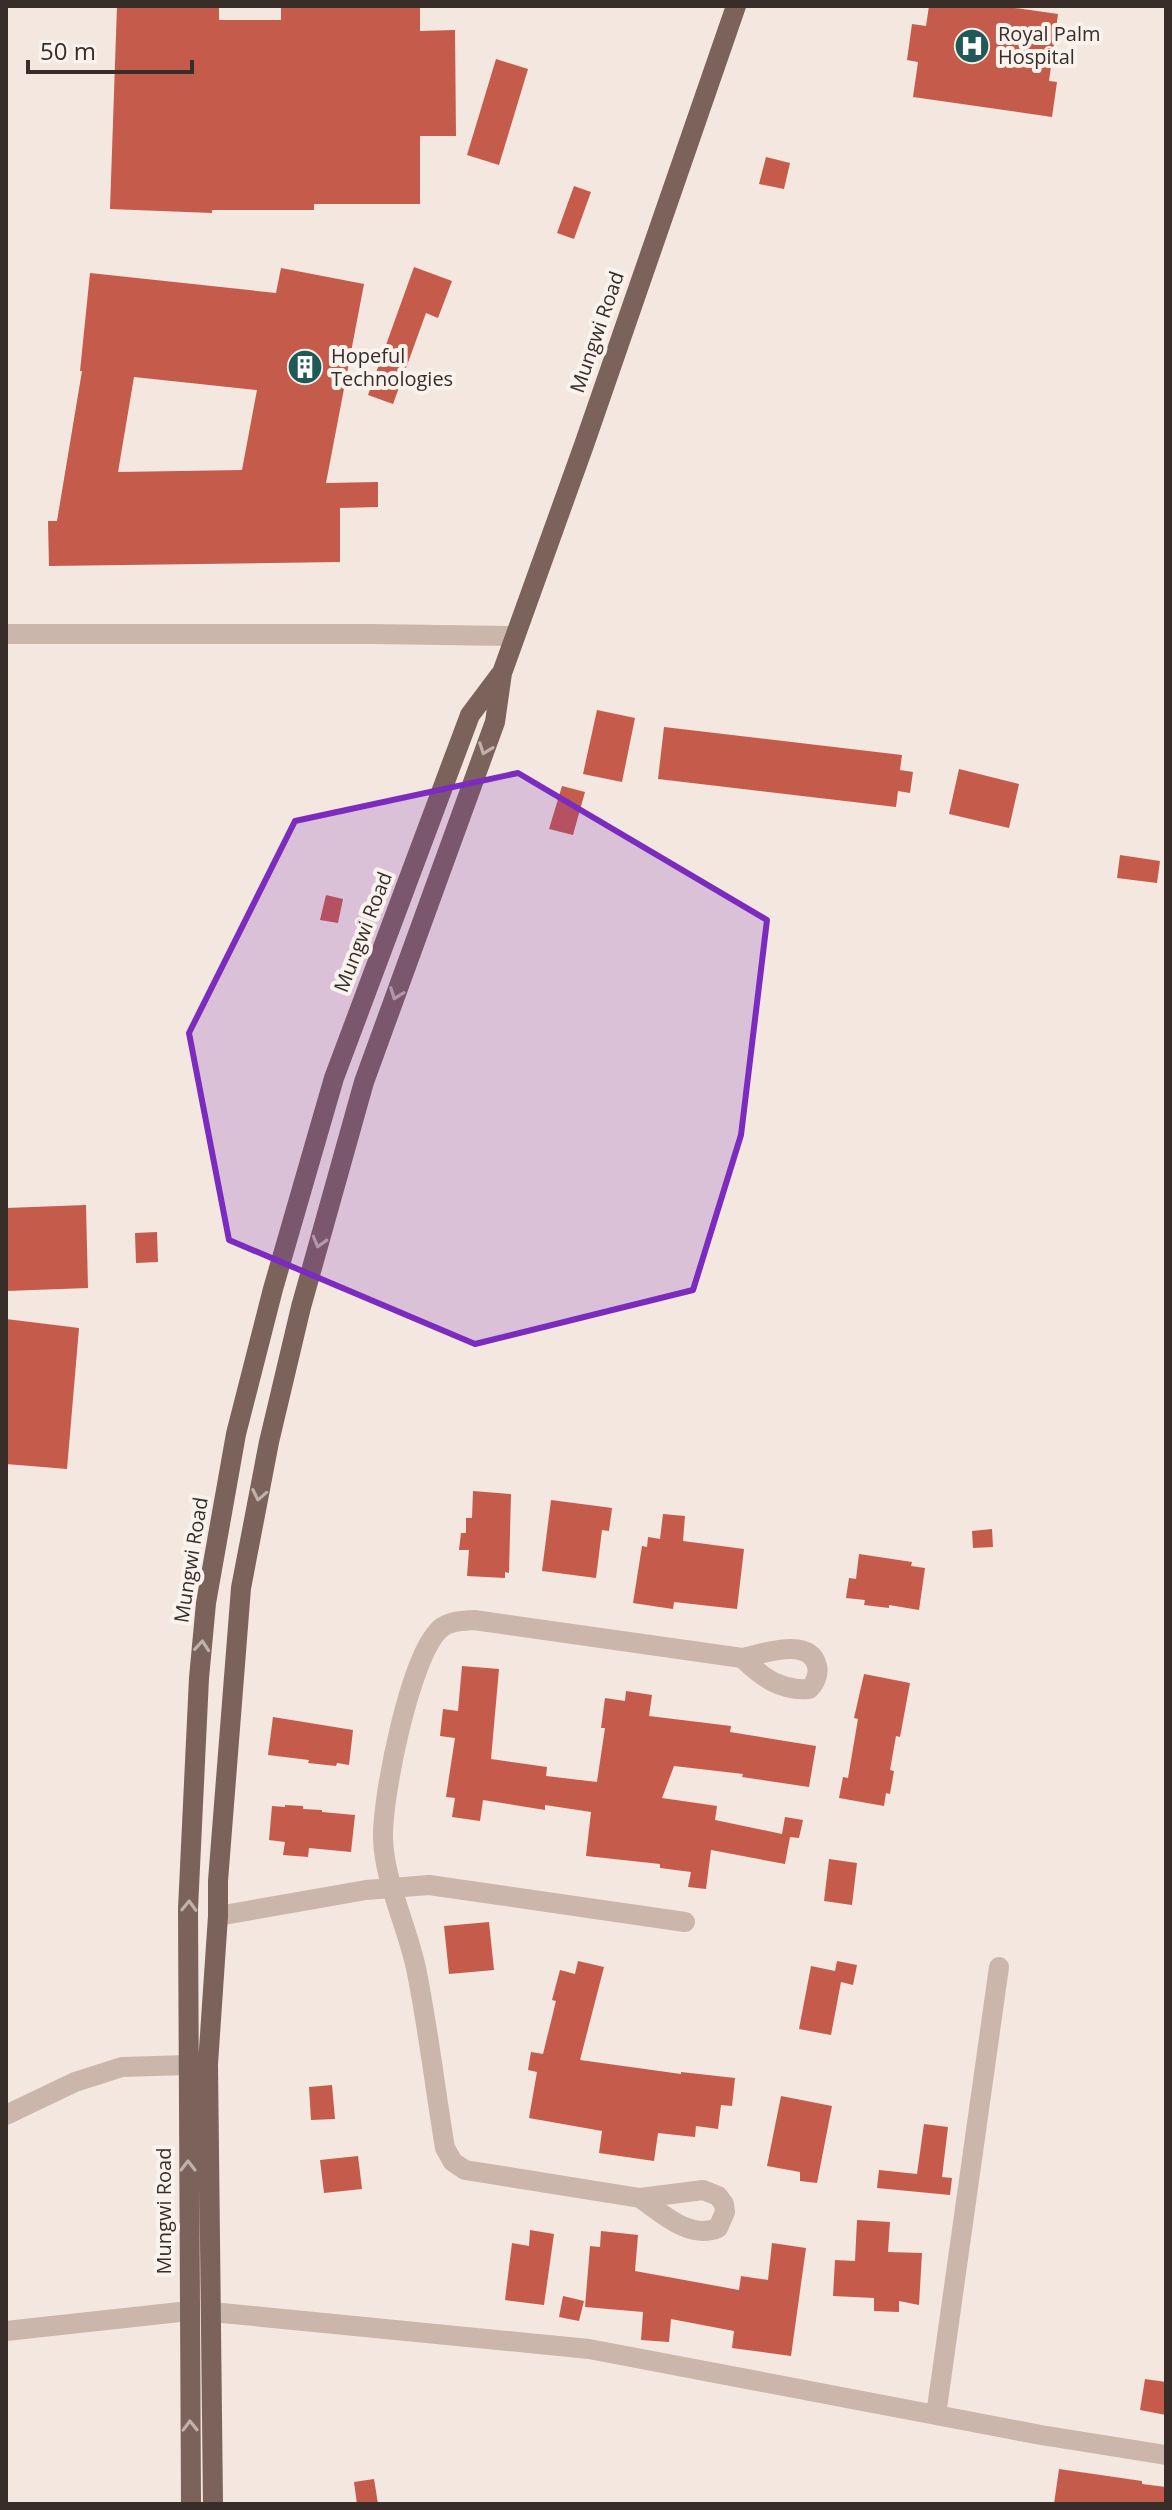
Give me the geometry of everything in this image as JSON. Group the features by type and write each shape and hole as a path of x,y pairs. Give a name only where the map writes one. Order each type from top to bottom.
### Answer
{"main road":[{"name":"Mungwi Road","path":"213,2504 208,2064 218,1881 241,1588 269,1442 301,1307 364,1082 495,722 502,673 736,6"},
{"name":"Mungwi Road","path":"191,2504 188,1909 199,1678 206,1603 236,1434 273,1289 334,1078 470,715 502,673"}],"street":[{"path":"6,634 515,636"},
{"path":"640,2198 465,2170 453,2162 445,2148 416,1967 386,1863 383,1836 403,1714 425,1650 438,1630 448,1623 474,1620 742,1658"},
{"path":"218,1916 393,1887 429,1885 685,1922"},
{"path":"936,2415 999,1967"},
{"path":"6,2115 75,2082 122,2067 187,2065"},
{"path":"6,2331 189,2311"},
{"path":"212,2312 589,2349 1166,2455"}],"highlighted area":[{"path":"518,773 767,920 741,1135 693,1290 475,1344 229,1240 189,1033 295,821"}],"building":[{"path":"117,6 219,6 219,20 281,20 281,6 420,6 420,31 455,30 456,136 420,136 420,204 314,204 314,210 212,210 212,213 110,209"},
{"path":"929,6 1001,6 1058,14 1049,81 1057,82 1052,117 913,97 918,62 907,60 912,24 926,26"},
{"path":"496,59 528,69 499,165 467,155"},
{"path":"766,157 790,163 784,189 759,184"},
{"path":"574,186 591,192 574,239 557,233"},
{"path":"414,267 452,281 438,318 426,313 393,404 368,395"},
{"path":"281,268 364,284 326,483 378,482 378,507 340,508 340,562 49,566 48,521 57,521 82,371 90,273 276,293","holes":["134,377 257,390 242,470 118,472"]},
{"path":"597,710 635,718 622,782 583,774"},
{"path":"664,727 902,755 900,770 913,772 910,793 898,791 896,807 658,779"},
{"path":"959,769 1019,784 1009,828 949,814"},
{"path":"562,786 585,792 573,835 549,829"},
{"path":"1120,855 1160,861 1157,883 1117,878"},
{"path":"326,895 343,899 338,923 320,920"},
{"path":"86,1205 88,1288 6,1291 6,1208"},
{"path":"157,1232 158,1262 136,1263 135,1233"},
{"path":"6,1319 79,1328 67,1469 6,1464"},
{"path":"473,1491 511,1494 509,1573 505,1572 505,1578 467,1576 469,1550 459,1550 461,1533 466,1533 466,1518 472,1518"},
{"path":"551,1500 612,1508 609,1531 602,1530 596,1578 542,1571"},
{"path":"663,1514 685,1516 683,1541 744,1549 737,1609 674,1602 673,1609 633,1603 642,1546 647,1547 648,1537 660,1539"},
{"path":"992,1529 993,1547 973,1548 972,1531"},
{"path":"859,1554 912,1562 911,1566 925,1568 919,1610 864,1605 865,1600 846,1598 849,1578 856,1579"},
{"path":"462,1666 499,1669 491,1759 547,1767 546,1776 597,1782 605,1728 601,1728 605,1698 625,1701 626,1691 652,1695 649,1716 731,1726 730,1732 816,1746 809,1787 742,1777 743,1774 674,1766 662,1798 717,1806 715,1820 782,1834 785,1817 803,1820 799,1838 790,1837 785,1864 711,1850 706,1889 688,1887 691,1872 660,1868 660,1864 586,1856 591,1812 545,1805 545,1810 483,1800 480,1821 452,1817 455,1798 446,1797 455,1738 440,1736 443,1709 458,1711"},
{"path":"864,1674 910,1683 900,1737 896,1736 890,1770 894,1771 890,1794 886,1793 884,1806 839,1798 843,1777 848,1778 858,1719 854,1718"},
{"path":"273,1717 353,1730 349,1765 308,1763 309,1760 268,1755"},
{"path":"272,1806 355,1815 351,1852 309,1848 308,1857 283,1855 285,1842 269,1840"},
{"path":"829,1859 857,1863 852,1905 824,1901"},
{"path":"489,1922 494,1970 449,1974 444,1926"},
{"path":"578,1961 604,1967 580,2060 735,2078 732,2106 721,2105 718,2129 696,2126 695,2137 658,2133 654,2161 599,2153 602,2131 529,2118 537,2072 528,2070 531,2052 543,2054 560,1970 575,1974"},
{"path":"837,1961 857,1965 853,1985 841,1982 831,2035 799,2029 811,1966 835,1971"},
{"path":"332,2085 335,2119 311,2120 309,2087"},
{"path":"781,2096 832,2106 817,2183 800,2181 800,2172 767,2166"},
{"path":"924,2124 948,2127 942,2177 952,2178 950,2195 877,2188 879,2170 917,2174"},
{"path":"358,2156 362,2189 324,2193 320,2160"},
{"path":"857,2220 890,2222 888,2252 922,2253 919,2305 899,2301 899,2312 874,2311 874,2298 833,2296 835,2260 855,2261"},
{"path":"530,2230 554,2234 544,2305 505,2300 512,2243 529,2246"},
{"path":"601,2231 638,2235 635,2271 739,2290 741,2276 768,2280 772,2243 806,2248 791,2356 732,2348 734,2331 671,2319 669,2342 641,2340 643,2312 585,2307 590,2246 600,2247"},
{"path":"563,2296 584,2301 579,2321 559,2317"},
{"path":"1145,2379 1166,2382 1166,2415 1140,2410"},
{"path":"1059,2469 1166,2487 1166,2504 1054,2504"},
{"path":"374,2479 378,2504 357,2504 354,2482"}],"place":[{"name":"Royal Palm Hospital","path":"972,46"},
{"name":"Hopeful Technologies","path":"305,367"}]}
